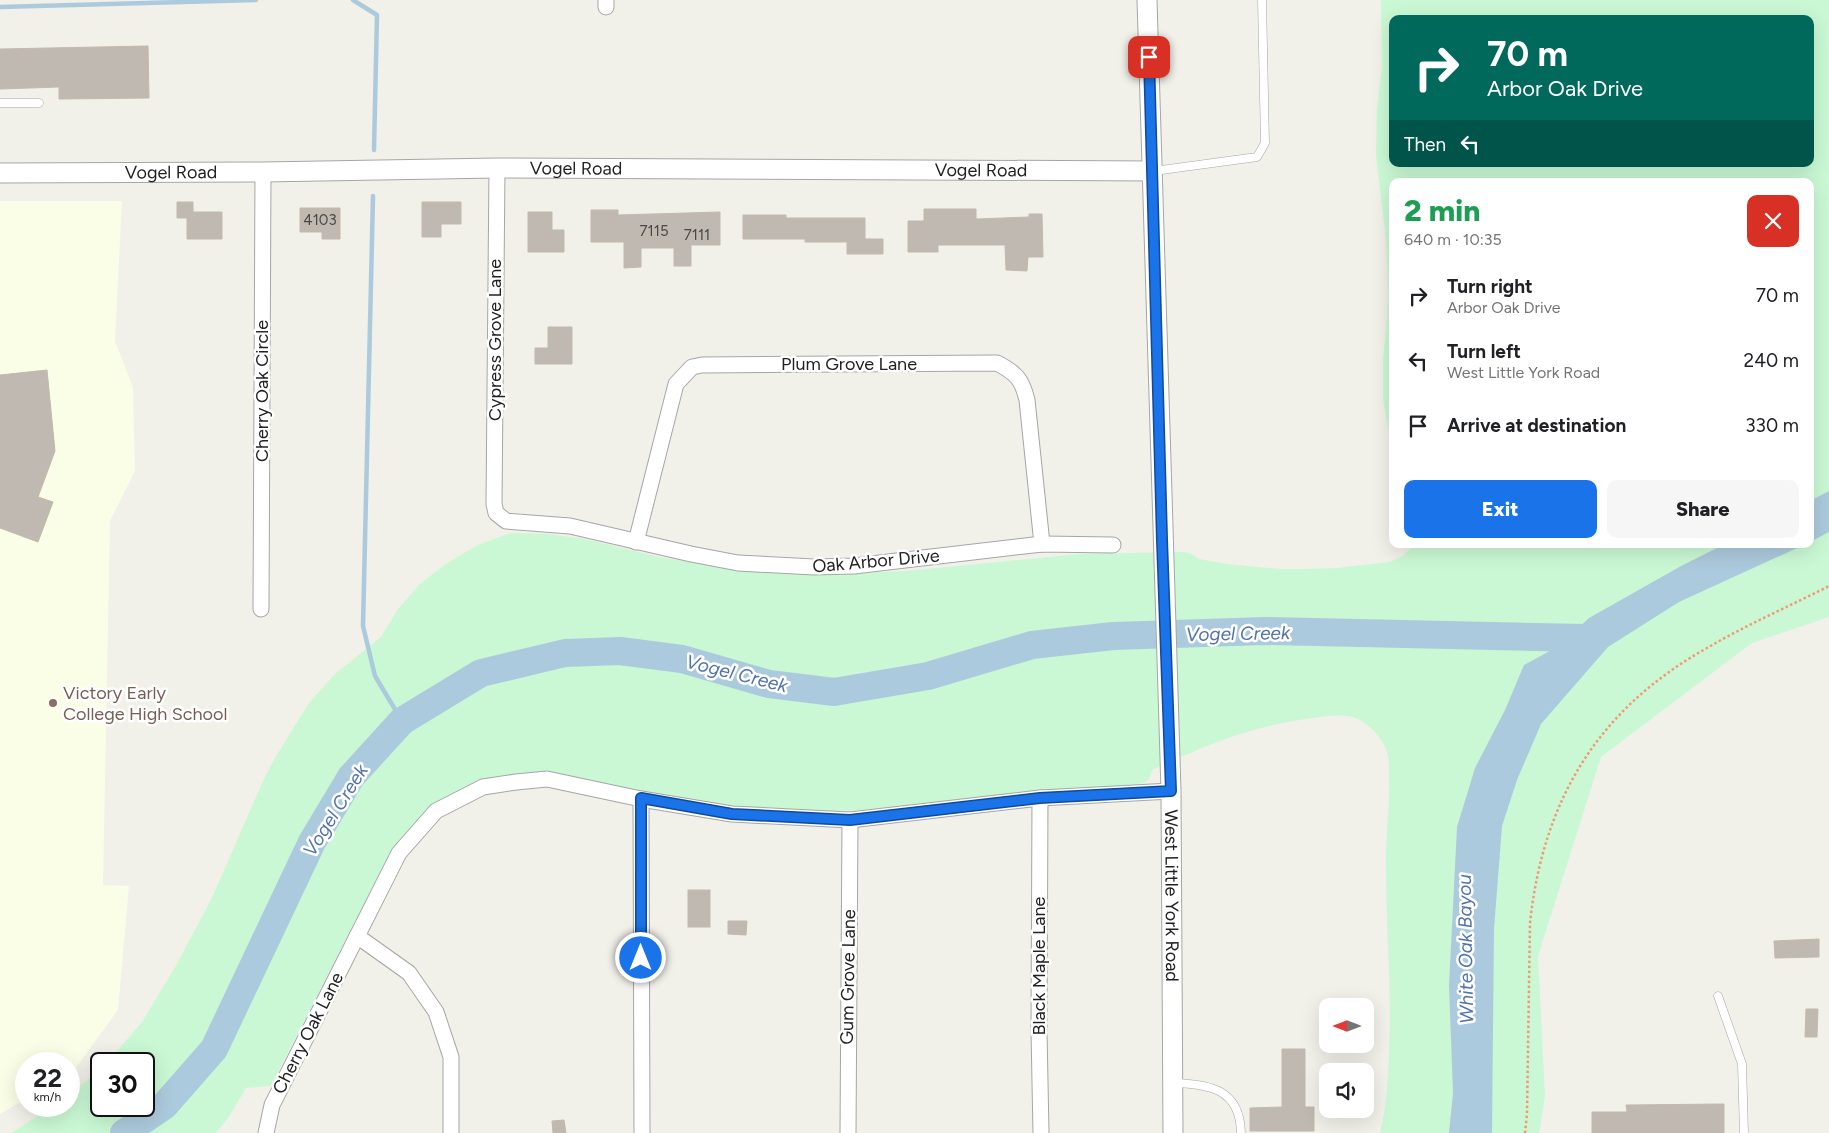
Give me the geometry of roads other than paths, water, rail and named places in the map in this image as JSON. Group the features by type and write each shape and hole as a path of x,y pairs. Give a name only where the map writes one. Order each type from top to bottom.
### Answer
{"street":[{"name":"West Little York Road","path":"1147,0 1171,791 1173,1133"},
{"name":"Vogel Road","path":"0,173 263,172 497,168 1153,171"},
{"name":"Cypress Grove Lane","path":"496,513 494,504 497,168"},
{"name":"Cherry Oak Circle","path":"261,609 263,172"},
{"name":"Plum Grove Lane","path":"636,542 676,384 692,367 702,364 997,364 1013,371 1024,385 1042,544"},
{"name":"Oak Arbor Drive","path":"496,513 506,521 570,526 738,563 814,567 854,566 1042,544 1112,544"},
{"name":"Cherry Oak Lane","path":"266,1133 272,1105 399,853 436,811 482,787 547,779 732,814 850,820 1040,798 1171,791"},
{"path":"641,798 642,1133"},
{"name":"Black Maple Lane","path":"1040,798 1039,1031 1041,1133"},
{"name":"Gum Grove Lane","path":"848,1133 850,820"},
{"path":"358,936 409,973 436,1012 451,1057 451,1133"}],"lane":[{"path":"1153,171 1257,157 1265,142 1262,0"},
{"path":"0,103 39,102"},
{"path":"1718,996 1742,1064 1744,1133"},
{"path":"1173,1083 1196,1084 1209,1087 1225,1095 1235,1104 1241,1118 1241,1133"}],"water":[{"path":"1829,491 1829,532 1814,540 1814,499"},
{"name":"White Oak Bayou","path":"1717,548 1797,548 1679,602 1608,647 1541,724 1517,780 1502,826 1494,929 1492,1133 1449,1133 1453,1093 1449,985 1457,827 1475,768 1505,710 1524,665 1559,646 1589,618"}],"waterway":[{"path":"0,7 256,0"},
{"path":"353,0 377,15 374,150"},
{"path":"373,196 363,626 375,676 402,721"},
{"name":"Vogel Creek","path":"124,1133 164,1106 214,1049 312,842 351,777 402,721 481,673 565,653 620,651 682,659 769,684 834,692 928,676 1032,645 1113,636 1265,631 1585,638"}],"place":[{"name":"Victory Early College High School","path":"53,703"}]}
